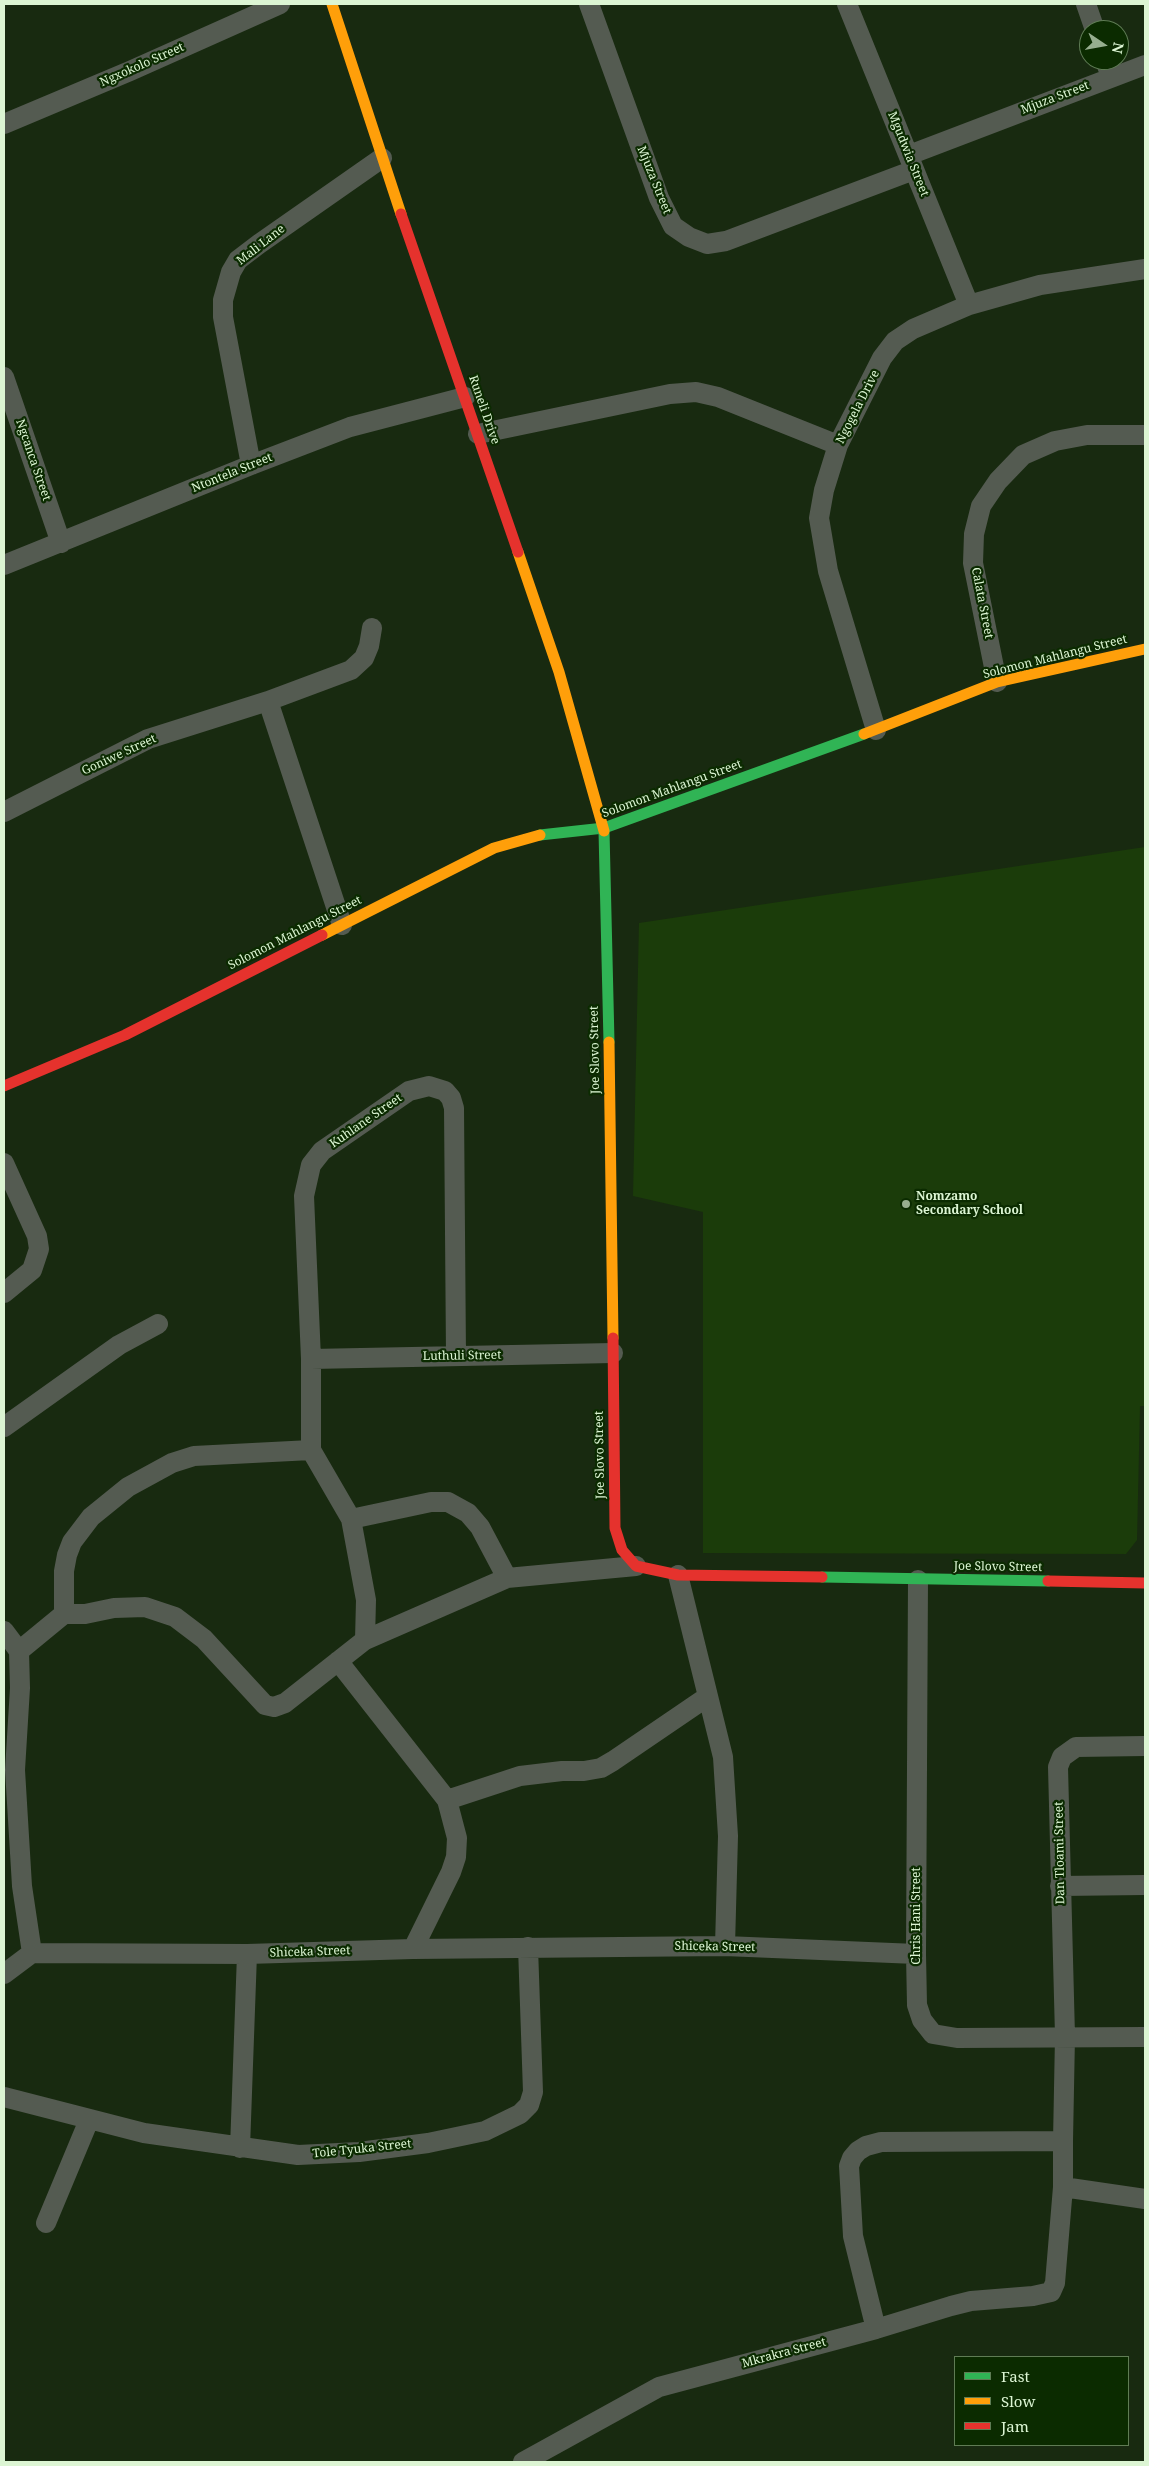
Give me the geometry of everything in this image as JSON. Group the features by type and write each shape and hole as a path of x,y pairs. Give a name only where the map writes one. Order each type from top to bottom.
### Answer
{"street":[{"name":"Ngxokolo Street","path":"4,124 130,71 280,4"},
{"name":"Runeli Drive","path":"332,4 382,158 559,672 604,828"},
{"name":"Mjuza Street","path":"589,4 659,198 673,226 688,237 707,244 726,241 912,162 1104,70"},
{"name":"Mgudwia Street","path":"847,4 969,305"},
{"path":"1086,4 1092,20"},
{"name":"Mjuza Street","path":"1129,66 1145,64"},
{"name":"Mali Lane","path":"251,465 223,317 223,300 230,272 238,260 259,244 382,158"},
{"name":"Ngogela Drive","path":"876,730 821,544 819,518 824,490 838,446 882,358 895,341 913,330 969,305 1040,284 1145,269"},
{"name":"Ngcanca Street","path":"4,377 62,543"},
{"path":"478,434 670,394 696,392 718,397 838,446"},
{"name":"Ntontela Street","path":"4,565 350,427 465,397"},
{"name":"Calata Street","path":"998,682 973,563 974,534 981,506 998,481 1023,455 1055,442 1088,435 1145,435"},
{"name":"Goniwe Street","path":"4,812 148,739 268,701 351,670 364,658 369,646 372,628"},
{"name":"Solomon Mahlangu Street","path":"4,1086 125,1035 494,848 544,834 604,828 876,730 998,682 1145,649"},
{"path":"268,701 342,925"},
{"name":"Joe Slovo Street","path":"604,828 609,1011 615,1528 622,1550 636,1566 678,1575 1145,1582"},
{"name":"Kuhlane Street","path":"311,1450 311,1359 304,1196 311,1165 322,1151 409,1091 428,1086 445,1091 451,1098 454,1108 456,1356"},
{"path":"4,1163 38,1236 39,1249 32,1270 4,1293"},
{"path":"4,1427 119,1345 158,1324"},
{"name":"Luthuli Street","path":"311,1359 613,1353"},
{"path":"64,1614 64,1571 72,1542 91,1517 128,1487 172,1463 194,1456 311,1450 351,1519 366,1600 365,1640"},
{"path":"351,1519 431,1502 448,1502 468,1513 480,1527 507,1578"},
{"path":"19,1650 64,1614 85,1614 114,1608 137,1606 158,1610 175,1617 204,1639 265,1705 271,1708 285,1703 365,1640 507,1578 636,1566"},
{"path":"678,1575 723,1757 726,1800 725,1946"},
{"name":"Chris Hani Street","path":"918,1580 916,1954 917,2005 922,2020 933,2034 975,2039 1065,2036 1145,2037"},
{"path":"4,1631 19,1650 20,1688 9,1770 22,1886 32,1953 4,1974"},
{"path":"338,1661 447,1800 457,1838 456,1857 413,1949"},
{"path":"447,1800 520,1776 601,1768 707,1697"},
{"name":"Dan Tloami Street","path":"1056,2283 1062,2187 1065,2036 1058,1767 1062,1757 1076,1747 1145,1746"},
{"path":"1060,1886 1145,1885"},
{"name":"Shiceka Street","path":"32,1953 248,1954 528,1947 725,1946 916,1954"},
{"name":"Tole Tyuka Street","path":"4,2097 144,2133 298,2155 359,2152 428,2143 485,2131 520,2114 529,2105 535,2080 528,1947"},
{"path":"240,2148 248,1954"},
{"path":"46,2223 89,2120"},
{"path":"876,2329 857,2256 852,2226 849,2166 852,2158 858,2151 866,2146 881,2142 1063,2141"},
{"path":"1062,2187 1145,2199"},
{"name":"Mkrakra Street","path":"523,2462 659,2387 876,2329 971,2301 1047,2294 1051,2292 1056,2283"}],"shaded area":[{"name":"Nomzamo Secondary School","path":"1145,847 1145,1406 1140,1406 1137,1540 1126,1554 703,1553 703,1212 633,1196 639,923"}],"traffic: fast":[{"path":"540,835 604,828 864,734"},
{"path":"604,831 609,1042"},
{"path":"822,1577 1048,1581"}],"traffic: slow":[{"path":"332,4 401,214"},
{"path":"518,552 559,672 604,831"},
{"path":"864,734 997,682 1145,649"},
{"path":"322,935 494,848 540,835"},
{"path":"609,1042 613,1338"}],"traffic: jam":[{"path":"401,214 518,552"},
{"path":"4,1086 125,1035 322,935"},
{"path":"613,1338 615,1528 622,1550 636,1566 678,1575 822,1577"},
{"path":"1048,1581 1145,1583"}],"place":[{"name":"Nomzamo Secondary School","path":"906,1204"}]}
